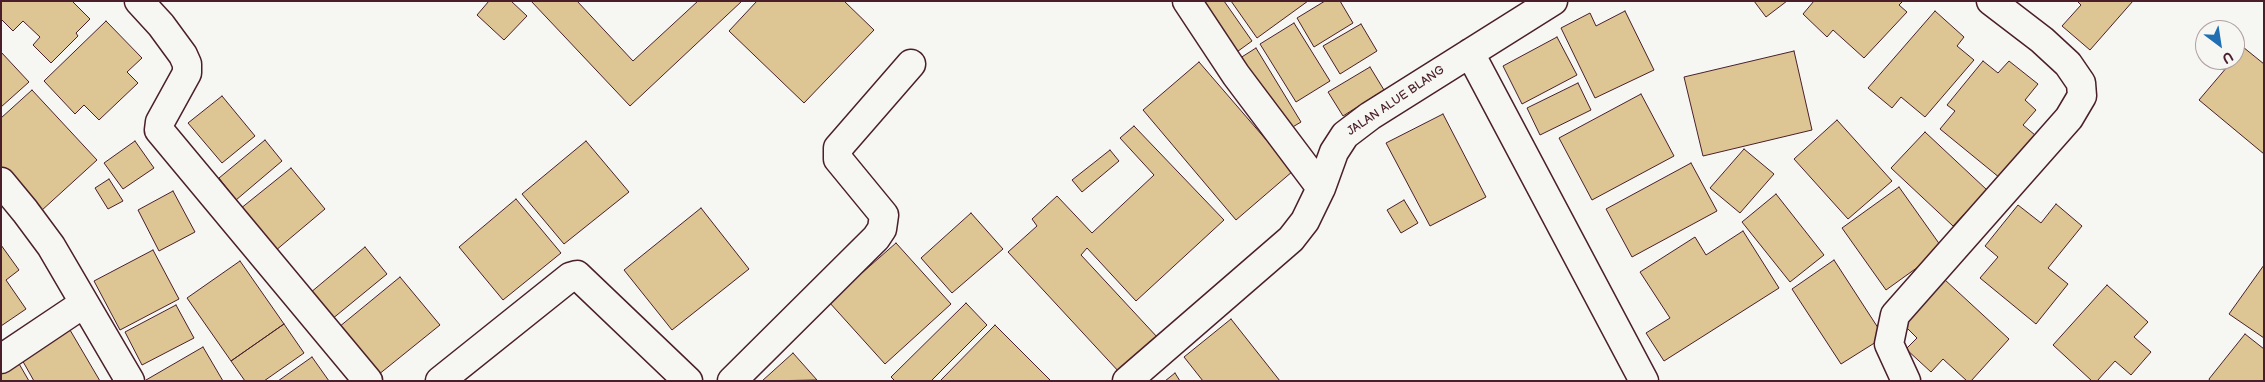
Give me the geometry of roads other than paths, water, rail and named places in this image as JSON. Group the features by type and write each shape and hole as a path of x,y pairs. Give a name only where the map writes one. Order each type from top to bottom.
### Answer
{"street":[{"path":"140,1 184,55 187,64 187,73 160,122 159,130 368,381"},
{"path":"1187,1 1236,75 1321,188"},
{"name":"JALAN ALUE BLANG","path":"1127,381 1292,239 1305,221 1321,188 1334,152 1344,135 1370,116 1553,1"},
{"path":"1906,381 1889,344 1895,315 2070,118 2082,96 2081,83 2068,64 2042,40 1991,1"},
{"path":"1470,53 1644,381"},
{"path":"732,381 876,238 882,229 884,215 838,159 838,148 911,64"},
{"path":"1,182 26,210 51,246 83,304 130,381"},
{"path":"440,381 570,277 577,275 688,381"},
{"path":"1,360 83,304"}]}
